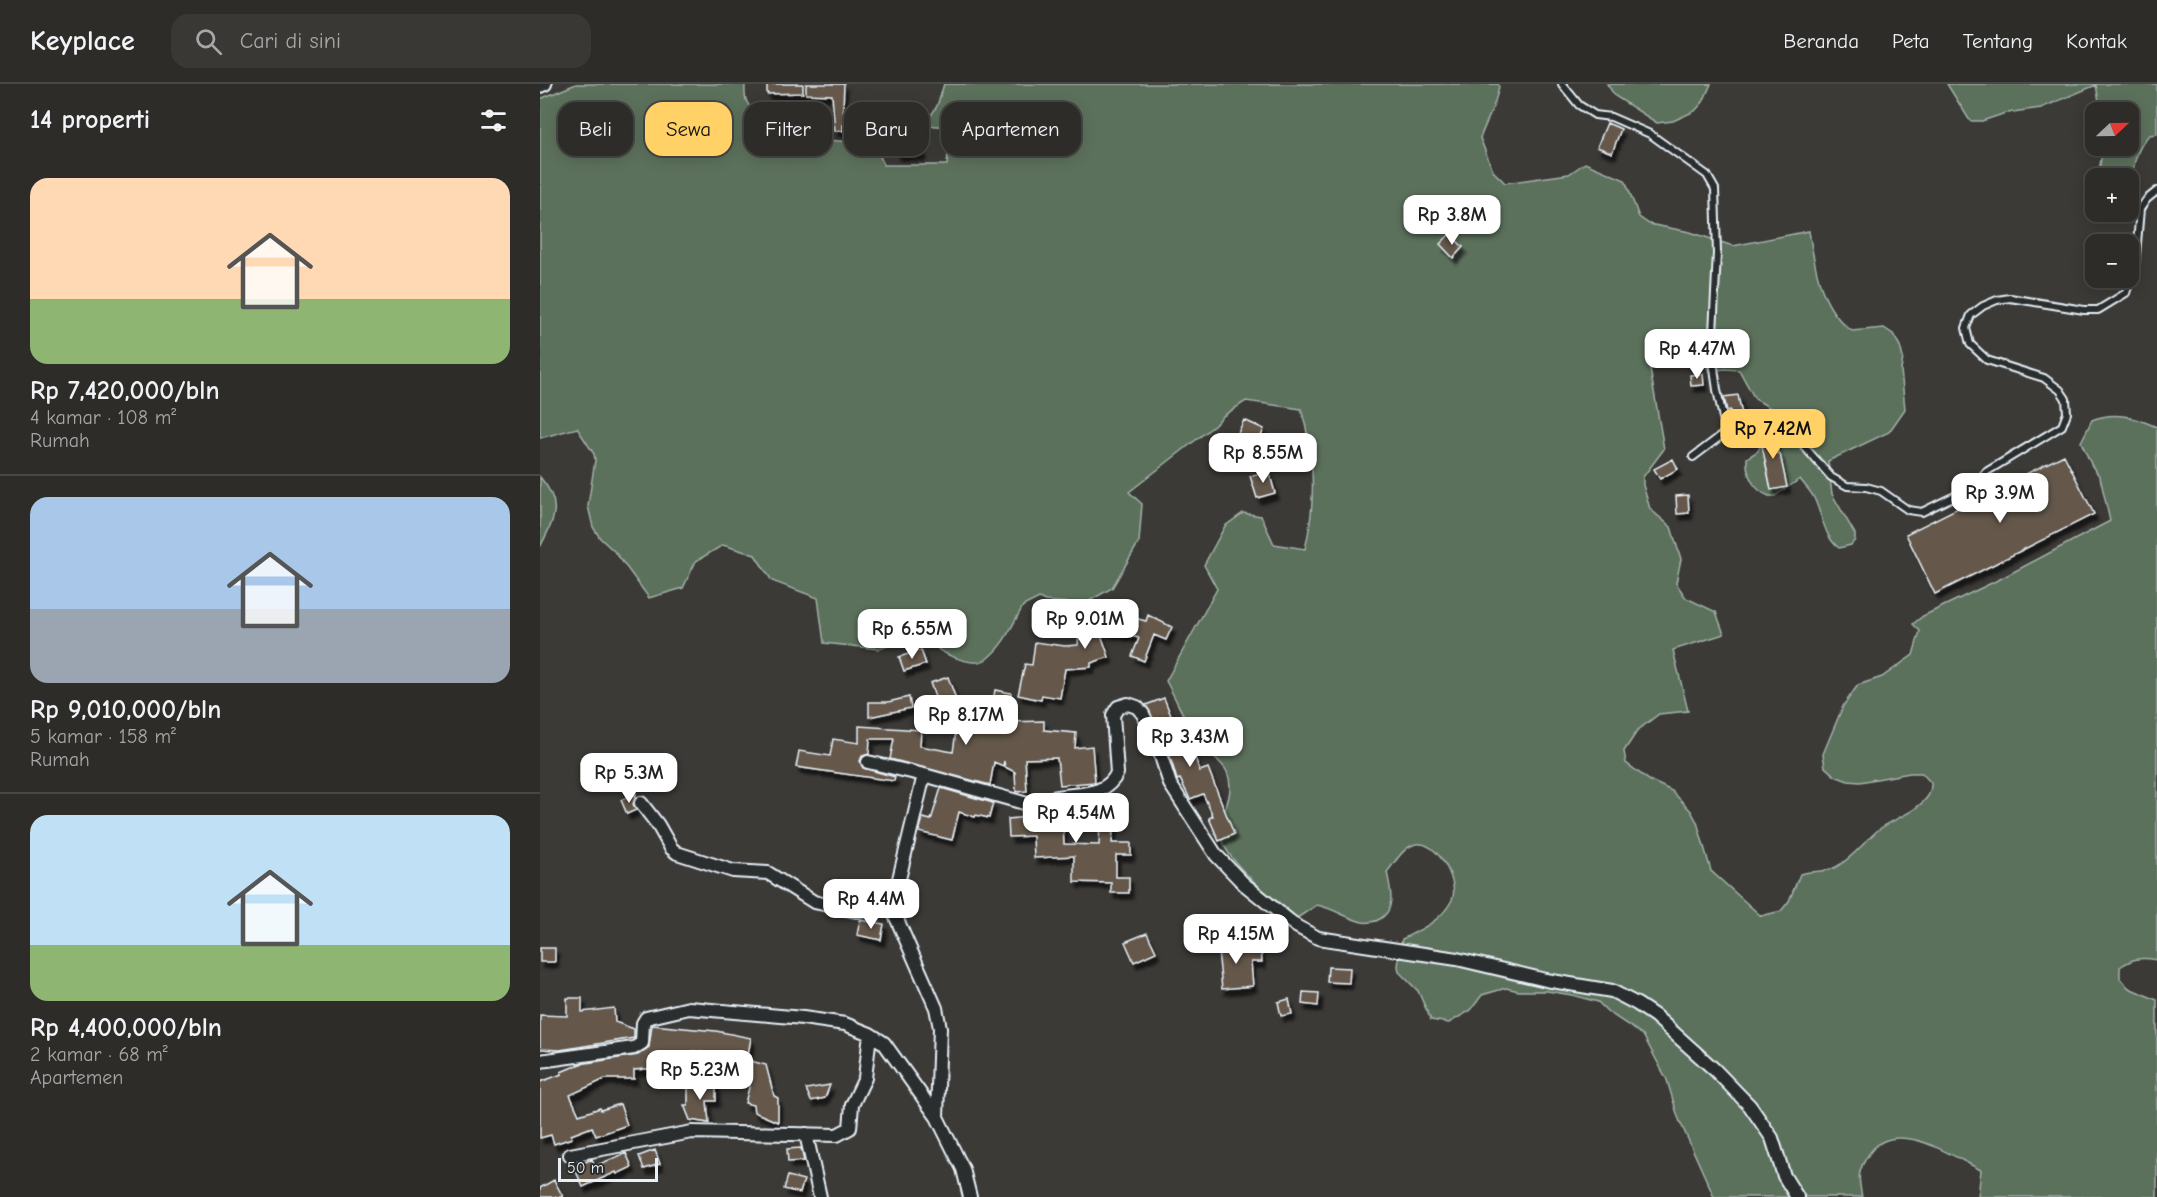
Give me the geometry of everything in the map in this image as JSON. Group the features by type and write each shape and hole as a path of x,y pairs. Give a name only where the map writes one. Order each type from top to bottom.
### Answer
{"street":[{"path":"540,86 545,84"},
{"path":"868,762 924,775 1031,806 1046,799 1087,794 1107,786 1117,773 1113,715 1118,706 1128,704 1137,707 1143,714 1160,753 1170,784 1216,855 1244,884 1296,926 1318,938 1457,959 1546,980 1612,991 1637,1004 1655,1016 1715,1070 1750,1106 1772,1138 1784,1176 1797,1197"},
{"path":"924,775 892,908 936,1008 940,1028 937,1117"},
{"path":"641,803 676,853 733,871 768,873 814,902 856,911 892,908"},
{"path":"540,1061 634,1048 642,1042 646,1018 689,1008 845,1024 870,1034 884,1043 937,1117 963,1169 970,1197"},
{"path":"570,1155 692,1132 837,1135 850,1128 852,1105 866,1078 870,1034"},
{"path":"806,1134 820,1197"}],"lane":[{"path":"1562,84 1579,105 1595,115 1611,117 1650,134 1707,176 1715,189 1716,253 1712,353 1726,432"},
{"path":"1693,457 1726,432 1768,419 1787,427 1831,477 1847,486 1881,491 1908,510 1922,512 1973,487 1986,471 2062,426 2067,413 2066,399 2051,382 1987,360 1979,354 1970,344 1966,328 1971,315 1996,300 2010,298 2084,310 2098,310 2112,302 2126,292 2134,266 2140,209 2146,199 2157,191"}],"green space":[{"path":"576,84 745,84 747,102 744,102 744,156 832,156 832,141 844,141 844,156 880,156 884,165 947,165 948,156 1081,156 1081,102 941,102 941,126 929,125 929,119 937,106 944,84 1498,84 1496,100 1480,138 1493,171 1505,183 1569,174 1585,163 1625,180 1639,217 1649,224 1690,232 1733,246 1809,231 1821,286 1826,299 1841,322 1852,331 1884,328 1893,334 1900,346 1903,358 1901,370 1905,409 1889,432 1828,461 1832,494 1855,534 1855,540 1851,545 1839,548 1830,538 1813,495 1800,479 1775,496 1763,493 1755,486 1748,470 1747,458 1758,451 1774,414 1772,409 1755,399 1739,370 1709,371 1697,350 1649,363 1664,449 1643,477 1643,485 1650,509 1671,527 1681,559 1676,583 1686,598 1716,612 1724,634 1673,650 1688,711 1659,714 1638,730 1624,751 1626,763 1649,780 1672,791 1691,811 1697,822 1711,871 1761,916 1781,911 1789,901 1800,874 1832,869 1842,863 1878,830 1917,807 1929,795 1931,783 1922,773 1860,782 1848,781 1835,776 1825,767 1823,754 1843,706 1858,685 1882,677 1913,655 1920,631 1913,624 1923,616 2002,578 2110,521 2100,477 2081,442 2092,420 2117,415 2157,427 2157,960 2142,959 2129,962 2120,967 2120,979 2129,988 2157,1000 2157,1197 1978,1197 1981,1170 1923,1142 1907,1138 1893,1138 1880,1143 1862,1165 1859,1179 1862,1197 1714,1197 1678,1117 1667,1080 1643,1035 1608,1012 1598,1002 1547,991 1519,991 1506,988 1482,995 1471,1010 1449,1023 1431,1020 1418,991 1399,972 1398,966 1402,939 1437,919 1452,900 1453,883 1449,873 1438,854 1430,847 1422,844 1409,847 1387,872 1391,891 1389,910 1373,922 1362,922 1317,905 1297,918 1262,889 1236,863 1221,837 1220,825 1230,792 1227,772 1221,763 1198,742 1166,681 1217,589 1204,565 1225,526 1243,513 1261,516 1274,544 1305,549 1311,514 1312,479 1309,444 1301,409 1246,401 1223,416 1215,425 1129,492 1142,504 1139,542 1112,588 1084,604 1045,601 1039,598 1023,606 1002,642 991,655 980,662 962,660 943,652 922,633 879,649 824,643 818,598 772,581 755,555 723,545 696,561 683,588 649,598 616,553 600,538 593,527 588,506 595,460 594,454 577,428 540,438 540,99"},
{"path":"1607,84 1711,84 1703,102 1695,111 1673,121 1657,123 1615,96"},
{"path":"1947,84 2157,84 2157,134 2149,135 2139,150 2139,102 2099,102 2096,85 2041,108 2006,113 1982,121 1970,121"},
{"path":"2101,156 2137,156 2134,168 2100,168"},
{"path":"540,477 552,495 554,511 550,528 540,547"}],"building":[{"path":"767,84 803,84 803,93 767,94"},
{"path":"806,84 844,84 843,131 835,131 832,95 806,94"},
{"path":"1607,123 1621,129 1612,153 1597,147"},
{"path":"1450,234 1463,247 1453,258 1440,244"},
{"path":"1703,374 1704,385 1691,386 1690,375"},
{"path":"1738,395 1743,420 1733,424 1724,397"},
{"path":"1244,420 1264,429 1257,446 1236,437"},
{"path":"1774,429 1787,487 1771,490 1759,431"},
{"path":"2064,455 2094,514 1935,594 1906,534"},
{"path":"1673,459 1678,469 1660,479 1654,469"},
{"path":"1269,471 1275,493 1257,498 1250,476"},
{"path":"1688,495 1689,513 1677,514 1676,496"},
{"path":"1081,608 1108,611 1146,621 1148,615 1172,627 1166,640 1154,635 1144,661 1132,656 1139,638 1099,629 1109,657 1091,663 1091,667 1065,669 1060,698 1042,695 1041,700 1018,695 1025,664 1032,665 1035,642 1065,646 1078,645"},
{"path":"921,650 926,664 904,671 899,657"},
{"path":"948,677 962,716 960,717 980,719 982,700 993,701 995,690 1011,693 1006,722 1044,721 1044,730 1076,733 1075,748 1092,746 1095,782 1060,785 1057,758 1025,759 1027,791 1016,792 1015,772 1005,767 1004,761 1003,766 994,762 990,785 890,759 894,739 870,739 869,754 862,756 860,761 863,768 895,777 894,781 796,767 799,751 830,756 833,739 859,743 859,726 921,730 920,746 953,752 958,717 944,722 930,683"},
{"path":"909,697 911,708 869,717 869,702 888,702"},
{"path":"1164,698 1178,733 1182,731 1190,744 1200,771 1208,768 1234,834 1219,841 1209,818 1213,816 1203,794 1190,799 1180,779 1177,780 1168,750 1146,705"},
{"path":"941,788 993,803 989,818 959,812 952,840 919,832 923,818 931,820"},
{"path":"636,794 633,804 636,810 627,814 621,800"},
{"path":"1096,801 1098,818 1063,824 1064,844 1099,845 1100,820 1114,821 1112,843 1131,843 1131,855 1116,855 1116,877 1129,877 1129,893 1111,893 1111,883 1074,882 1074,856 1034,858 1033,836 1009,837 1008,819 1059,814 1059,806"},
{"path":"860,920 884,924 881,940 857,935"},
{"path":"1147,933 1156,952 1134,962 1125,942"},
{"path":"1234,940 1235,950 1261,949 1262,962 1251,962 1253,986 1222,989 1217,941"},
{"path":"540,948 555,948 555,962 540,962"},
{"path":"1328,967 1350,968 1349,983 1327,982"},
{"path":"1303,992 1319,993 1318,1006 1302,1004"},
{"path":"567,998 582,998 582,1012 614,1008 615,1022 634,1029 634,1038 560,1050 540,1049 540,1015 567,1016"},
{"path":"1289,999 1292,1014 1281,1016 1278,1002"},
{"path":"652,1025 716,1031 751,1038 747,1060 766,1065 774,1096 778,1098 778,1122 754,1112 753,1105 745,1103 751,1080 725,1077 726,1056 693,1051 694,1065 634,1070 634,1079 605,1079 570,1095 579,1115 620,1104 627,1125 596,1136 592,1127 571,1135 572,1138 554,1144 551,1135 540,1138 540,1082 580,1064 638,1055 649,1047"},
{"path":"716,1083 716,1101 707,1101 709,1123 690,1120 684,1105 688,1105 688,1084"},
{"path":"830,1085 825,1098 811,1101 806,1089"},
{"path":"801,1148 804,1161 788,1162 787,1149"},
{"path":"655,1150 660,1164 644,1169 639,1156"},
{"path":"626,1153 632,1167 583,1187 574,1167 592,1159 595,1166"},
{"path":"788,1176 804,1180 800,1193 784,1189"},
{"path":"554,1180 563,1197 540,1197 540,1188"}]}
